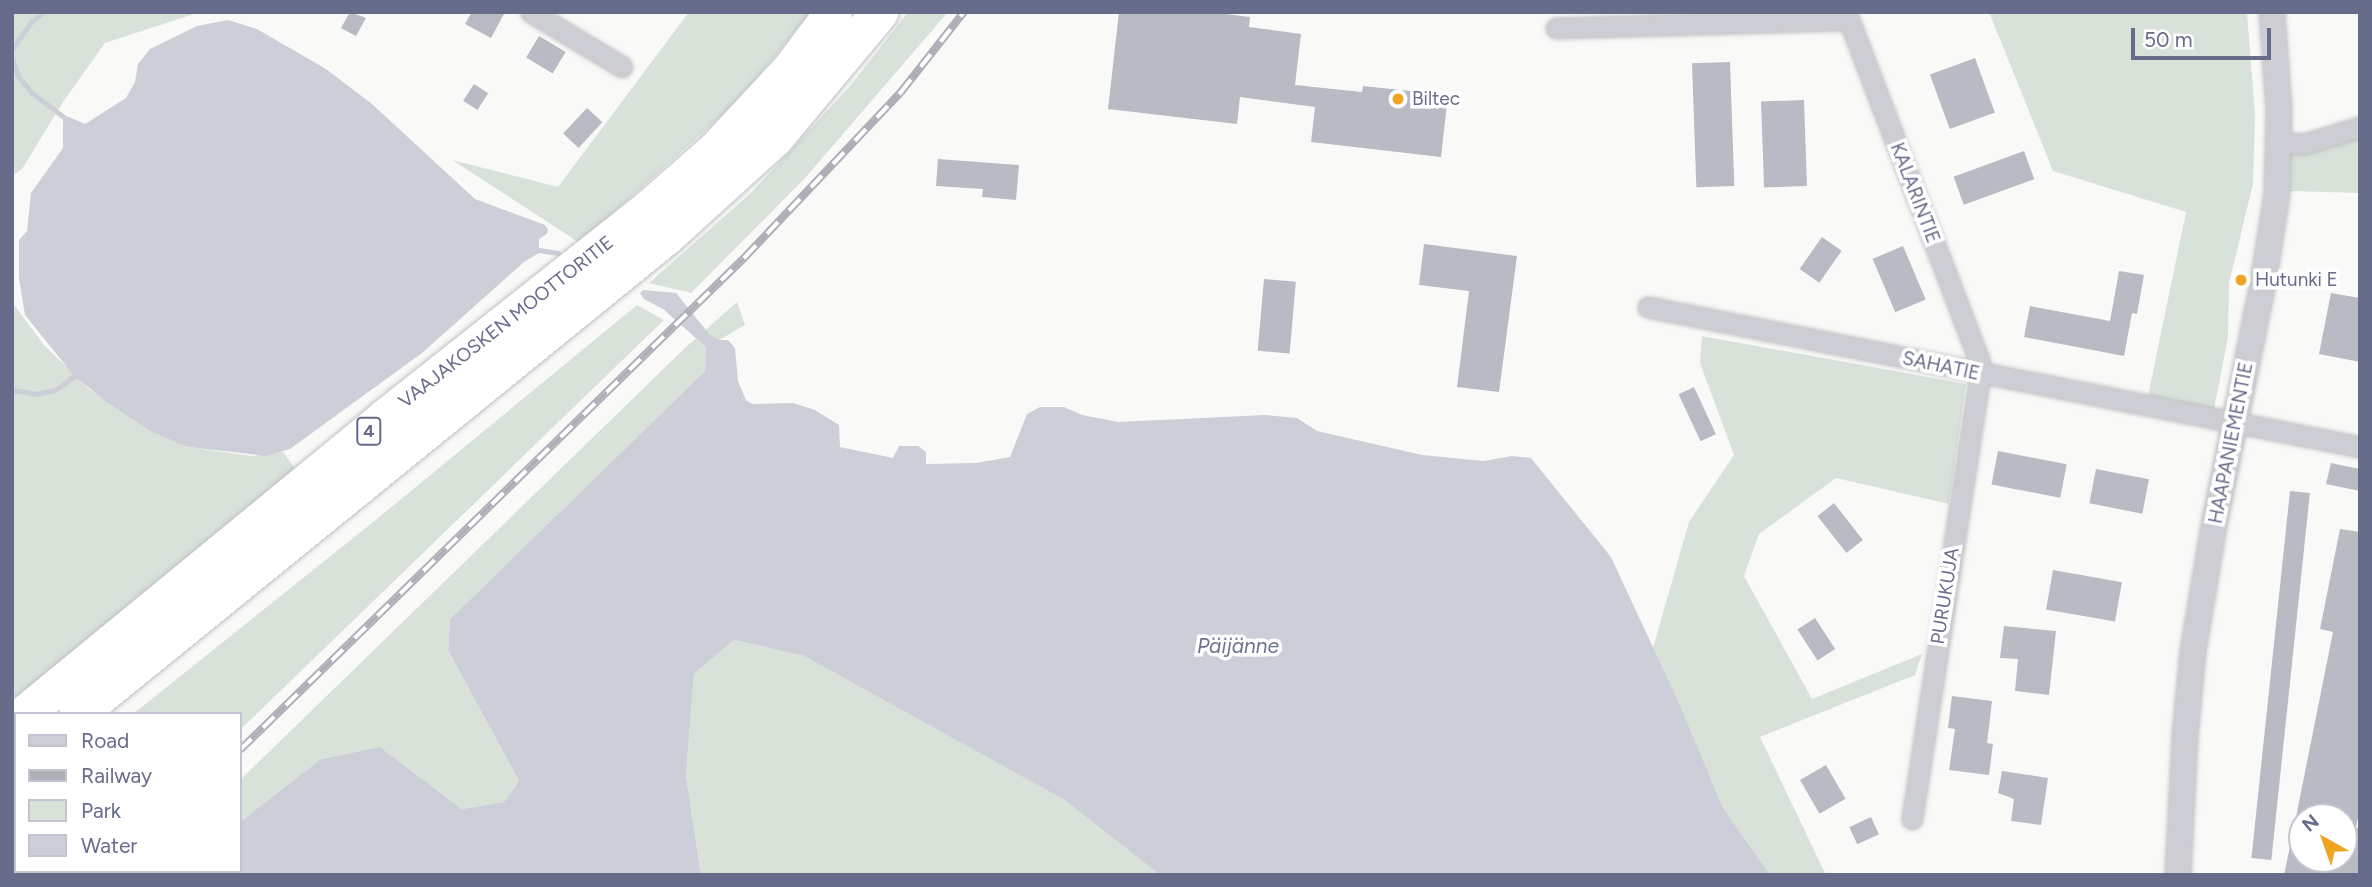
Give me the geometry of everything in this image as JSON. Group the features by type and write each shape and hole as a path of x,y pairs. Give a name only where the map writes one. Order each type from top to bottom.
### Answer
{"highway":[{"name":"VAAJAKOSKEN MOOTTORITIE","path":"26,712 384,418 648,209 715,150 792,68 833,12"},
{"name":"VAAJAKOSKEN MOOTTORITIE","path":"79,712 676,227 775,137 879,12"}],"street":[{"path":"531,12 622,67"},
{"name":"HAAPANIEMENTIE","path":"2178,875 2185,736 2193,651 2263,284 2277,194 2277,42 2272,12"},
{"path":"1556,28 1847,16"},
{"name":"KALARINTIE","path":"1847,16 1979,360 1980,374"},
{"path":"2279,143 2304,144 2360,127"},
{"name":"SAHATIE","path":"1648,307 2360,447"},
{"name":"PURUKUJA","path":"1912,819 1980,374"}],"green space":[{"path":"12,12 200,12 105,43 63,102 22,169 12,176"},
{"path":"689,12 811,12 738,101 580,243 452,160 558,187"},
{"path":"908,12 948,12 806,177 691,293 649,283 751,193 851,85"},
{"path":"1989,12 2247,12 2255,115 2253,184 2229,283 2228,337 2214,409 2148,396 2186,212 2053,171"},
{"path":"2360,135 2360,193 2290,191 2290,152"},
{"path":"12,302 44,345 90,390 188,447 252,456 283,452 296,470 12,704"},
{"path":"737,302 745,325 707,347 705,371 450,619 448,650 519,781 504,802 462,809 380,747 321,759 242,820 242,778 685,348"},
{"path":"637,305 664,320 242,728 242,712 136,712 372,523"},
{"path":"1702,336 1966,384 1949,504 1836,478 1759,534 1744,576 1812,699 1922,654 1915,675 1760,737 1826,875 1770,875 1722,806 1653,648 1689,522 1734,455 1700,363"},
{"path":"734,640 804,656 1066,800 1160,875 701,875 686,776 694,674"}],"water":[{"path":"228,20 257,29 326,69 372,104 475,199 545,225 548,230 547,234 539,239 539,253 524,262 422,353 290,449 266,456 188,447 150,431 108,403 74,376 25,315 19,279 19,240 27,231 31,193 63,148 63,121 69,117 85,124 126,98 135,82 138,64 150,49 197,26"},
{"name":"Päijänne","path":"643,290 676,293 710,335 719,340 728,340 735,348 738,381 746,400 752,404 793,403 815,410 839,425 840,447 893,458 899,446 918,446 926,452 926,464 976,463 1010,457 1027,414 1040,407 1064,407 1082,415 1118,422 1265,415 1297,418 1317,431 1422,455 1483,461 1512,456 1531,458 1611,557 1678,701 1722,806 1770,875 1160,875 1065,800 804,656 734,640 694,674 686,776 701,875 201,875 242,873 242,820 321,759 380,747 462,809 504,802 519,781 448,650 450,619 705,371 706,347 663,309 644,299 640,293"}],"building":[{"path":"350,12 366,18 356,36 341,28"},
{"path":"472,12 505,12 491,38 465,24"},
{"path":"1119,12 1211,12 1250,17 1249,27 1301,34 1295,85 1362,92 1363,86 1448,95 1441,157 1311,142 1315,107 1240,97 1237,124 1108,109"},
{"path":"539,36 566,52 553,73 526,57"},
{"path":"1975,58 1995,113 1950,129 1930,74"},
{"path":"1730,62 1734,186 1696,187 1692,63"},
{"path":"474,84 488,93 477,110 463,101"},
{"path":"1804,100 1807,186 1764,187 1761,102"},
{"path":"587,108 602,122 578,148 563,134"},
{"path":"2024,151 2034,179 1964,205 1954,177"},
{"path":"938,159 1019,165 1016,200 982,197 983,189 936,186"},
{"path":"1822,237 1842,251 1819,283 1800,269"},
{"path":"1424,244 1517,256 1499,392 1457,387 1469,291 1419,285"},
{"path":"1903,246 1926,299 1895,312 1873,259"},
{"path":"2119,271 2144,275 2137,314 2132,313 2124,356 2024,337 2030,306 2110,321"},
{"path":"1264,279 1296,282 1290,354 1258,351"},
{"path":"2331,293 2360,298 2360,362 2319,354"},
{"path":"1694,387 1716,434 1701,441 1679,394"},
{"path":"1998,451 2067,464 2060,498 1992,484"},
{"path":"2331,463 2360,469 2360,491 2326,484"},
{"path":"2096,469 2149,479 2142,514 2089,503"},
{"path":"2290,491 2310,493 2271,860 2251,858"},
{"path":"1834,503 1863,540 1846,553 1817,516"},
{"path":"2340,529 2360,532 2358,818 2358,803 2299,803 2333,632 2320,629"},
{"path":"2053,570 2122,582 2115,622 2046,609"},
{"path":"1815,618 1835,649 1818,660 1797,629"},
{"path":"2004,626 2056,631 2049,695 2015,691 2018,659 2000,658"},
{"path":"1952,696 1992,701 1987,743 1993,744 1989,775 1949,770 1955,729 1948,728"},
{"path":"1826,765 1846,799 1820,814 1800,780"},
{"path":"2002,771 2048,778 2041,825 2011,821 2014,799 1998,793"},
{"path":"1871,817 1879,834 1857,844 1849,827"},
{"path":"2360,829 2360,875 2284,875 2288,856 2288,873 2358,873"}],"waterway":[{"path":"12,49 31,22 44,12"},
{"path":"12,58 18,76 31,92 66,119"},
{"path":"539,250 558,253"},
{"path":"12,390 36,394 55,390 74,376"}],"railway":[{"path":"242,748 745,257 901,92 964,12"}],"place":[{"name":"Biltec","path":"1398,99"},
{"name":"Hutunki E","path":"2241,280"}]}
